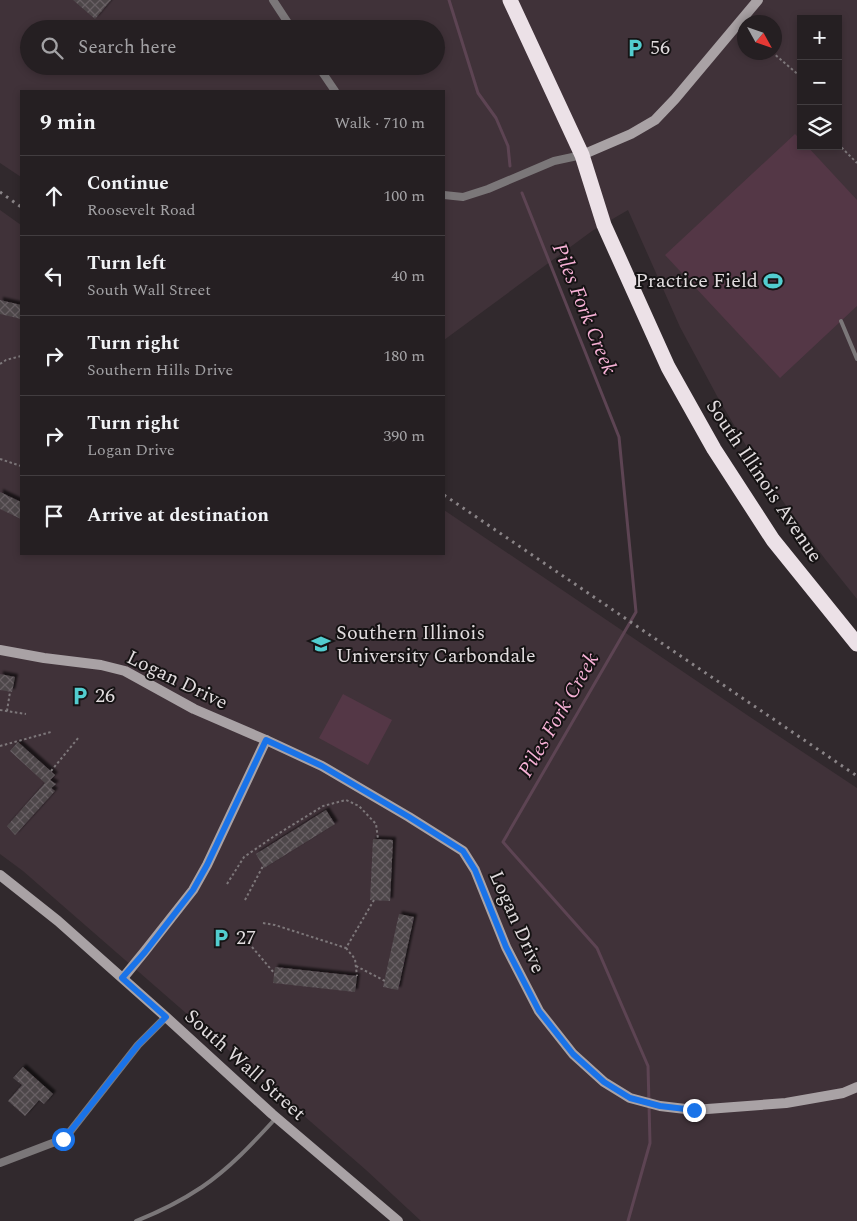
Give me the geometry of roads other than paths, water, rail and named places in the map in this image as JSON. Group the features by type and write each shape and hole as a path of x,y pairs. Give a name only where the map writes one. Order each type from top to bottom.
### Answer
{"highway":[{"name":"South Illinois Avenue","path":"510,0 582,155 604,225 668,368 714,449 773,540 857,644"}],"street":[{"path":"273,0 286,20"},
{"path":"445,195 463,197 488,189 554,161 582,155 632,134 655,120 758,0"},
{"path":"324,75 334,90"},
{"name":"Logan Drive","path":"0,650 101,665 125,671 194,709 322,766 463,851 475,870 506,947 539,1011 579,1060 604,1082 630,1098 660,1106 694,1110 786,1103 842,1093 857,1087"},
{"path":"122,978 145,952 193,890 207,865 266,740"},
{"name":"South Wall Street","path":"0,875 58,921 276,1118 398,1221"},
{"path":"0,1163 63,1139 138,1045 166,1017"}],"lane":[{"path":"840,321 857,359"},
{"path":"136,1221 177,1202 202,1187 242,1154 276,1118"}],"waterway":[{"name":"Piles Fork Creek","path":"449,0 478,93 496,118 508,146 510,166"},
{"name":"Piles Fork Creek","path":"522,193 619,437 636,612 503,842 597,948 648,1066 650,1143 628,1221"}],"railway":[{"path":"0,192 20,206"},
{"path":"445,496 857,776"}],"place":[{"name":"56","path":"635,48"},
{"name":"Practice Field","path":"773,281"},
{"name":"Southern Illinois University Carbondale","path":"321,644"},
{"name":"26","path":"80,696"},
{"name":"27","path":"221,938"}]}
